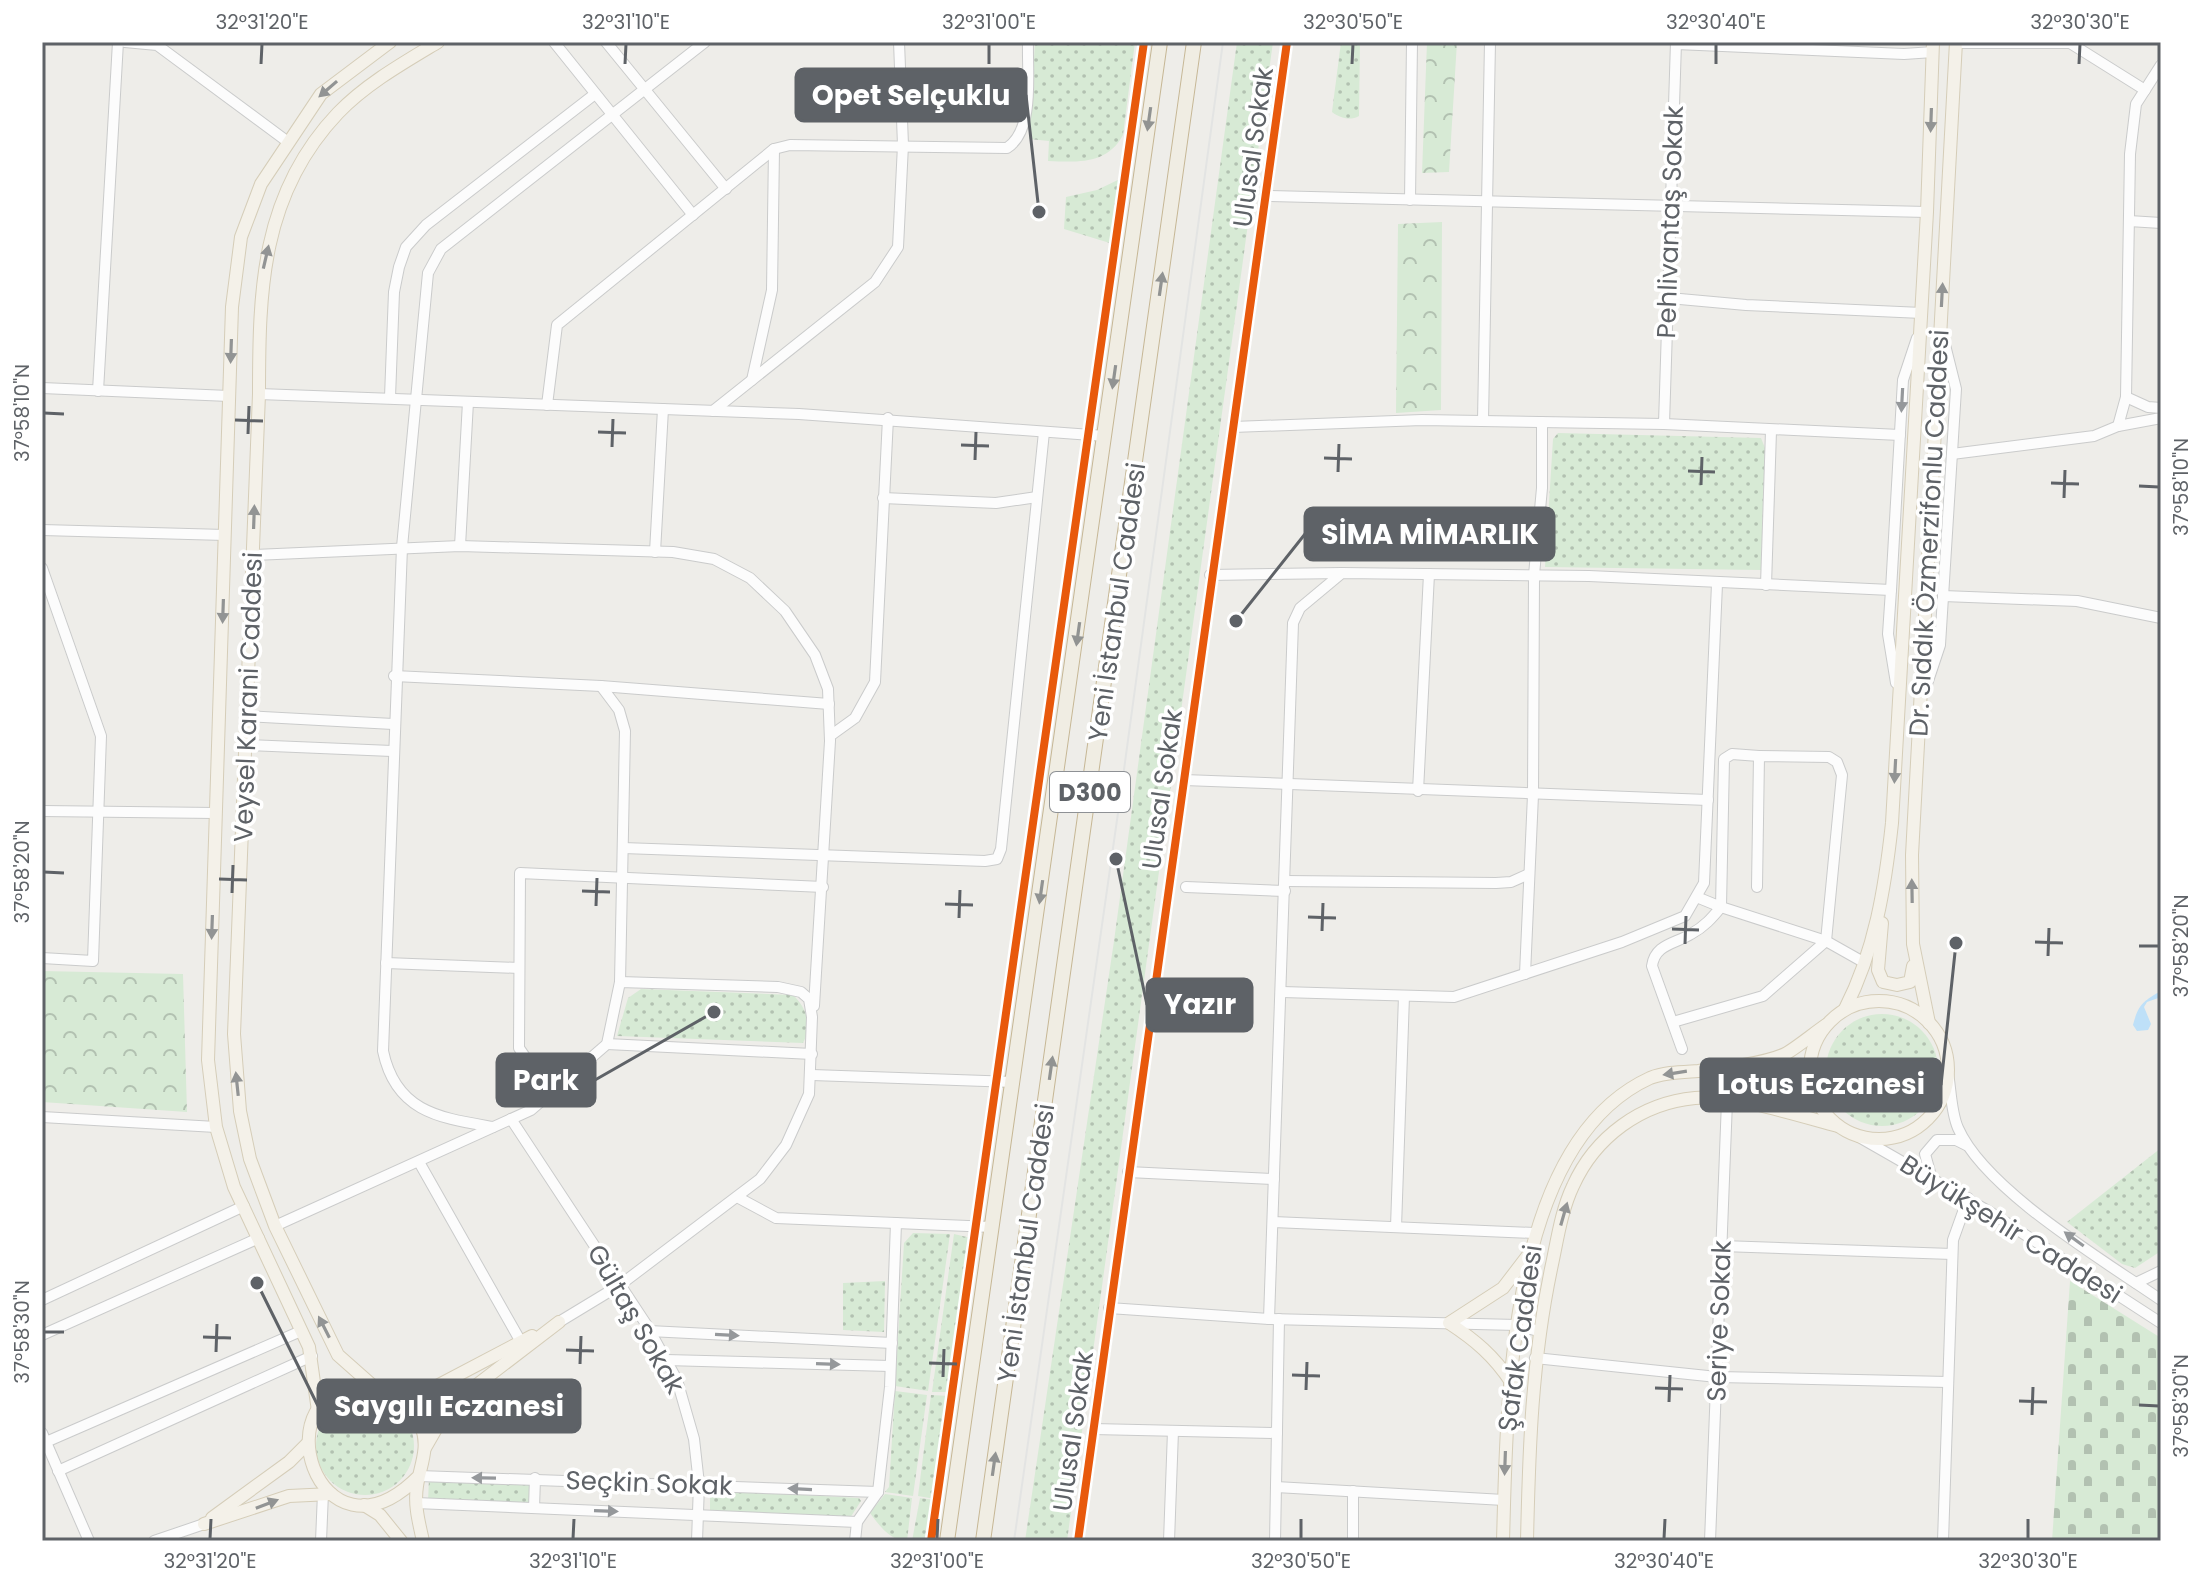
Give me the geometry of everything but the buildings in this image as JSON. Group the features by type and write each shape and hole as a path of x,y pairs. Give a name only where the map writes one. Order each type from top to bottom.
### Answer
{"highway":[{"name":"Yeni İstanbul Caddesi","path":"947,1541 1160,42"},
{"name":"Yeni İstanbul Caddesi","path":"983,1541 1194,42"}],"main road":[{"name":"Veysel Karani Caddesi","path":"318,1411 312,1356 244,1206 216,1127 208,1060 232,307 241,237 261,184 321,94 390,42"},
{"name":"Veysel Karani Caddesi","path":"373,1386 338,1355 275,1226 250,1159 236,1073 234,1034 263,265 277,215 293,181 338,114 370,86 438,42"},
{"name":"Dr. Sıddık Özmerzifonlu Caddesi","path":"1929,1023 1913,944 1912,855 1956,43"},
{"name":"Dr. Sıddık Özmerzifonlu Caddesi","path":"1845,1009 1865,963 1884,895 1899,701 1921,319 1932,45"},
{"path":"1884,895 1878,970 1883,982 1897,985 1910,982 1913,944"},
{"path":"1886,1001 1906,1006 1929,1023 1946,1053 1948,1073 1939,1103 1919,1126 1900,1136 1880,1139 1859,1137 1838,1126 1821,1109 1811,1088 1809,1064 1815,1041 1826,1025 1845,1009 1865,1002 1886,1001"},
{"name":"Şafak Caddesi","path":"1503,1541 1517,1325 1534,1233 1574,1149 1608,1107 1650,1078 1784,1054 1826,1025"},
{"path":"1704,1070 1776,1068 1785,1072 1793,1084 1785,1097 1773,1101 1727,1101"},
{"name":"Şafak Caddesi","path":"1527,1541 1529,1413 1538,1331 1573,1186 1605,1138 1643,1110 1696,1098 1727,1101 1838,1126"},
{"path":"1511,1382 1499,1363 1476,1340 1449,1323 1503,1288 1531,1252"},
{"path":"396,1396 435,1387 559,1322"},
{"path":"423,1541 416,1503 419,1476 425,1448 444,1415 465,1394 559,1322"},
{"path":"327,1493 313,1472 307,1444 318,1411 340,1393 373,1386 396,1396 416,1415 425,1448"},
{"path":"204,1524 269,1477 307,1444"},
{"path":"364,1505 397,1496 419,1476"},
{"path":"204,1524 289,1496 327,1493 364,1505 380,1515 401,1541"}],"street":[{"path":"98,391 118,42"},
{"path":"125,42 157,45 288,142"},
{"path":"554,42 693,215"},
{"path":"606,42 726,189"},
{"path":"493,1127 436,1117 408,1100 394,1081 383,1051 394,676 402,547 419,399 428,273 441,249 705,42"},
{"path":"713,411 875,282 890,264 898,247 903,145 899,42"},
{"path":"547,405 557,325 774,149 790,145 1007,148 1018,142 1024,127 1028,42"},
{"name":"Ulusal Sokak","path":"1078,1541 1210,575 1287,42"},
{"path":"1410,200 1412,42"},
{"path":"1483,421 1490,42"},
{"path":"1676,43 1904,54 1932,45"},
{"name":"Pehlivantaş Sokak","path":"1664,424 1662,402 1673,206 1676,43"},
{"path":"1956,43 2070,43 2145,90"},
{"path":"2118,426 2126,397 2129,221 2136,104 2161,65"},
{"path":"390,397 394,292 406,247 426,225 595,94"},
{"path":"752,380 772,290 774,149"},
{"path":"1266,196 1927,212"},
{"path":"2129,221 2161,223"},
{"path":"1669,298 1921,319 1903,380 1888,634 1899,701"},
{"path":"1920,706 1940,645 1956,389 1940,325"},
{"path":"42,388 229,396"},
{"path":"259,394 888,418 1105,436"},
{"path":"2126,397 2148,407 2161,408"},
{"path":"460,546 468,402"},
{"path":"655,552 663,409"},
{"path":"830,736 855,718 875,682 888,418"},
{"path":"1952,454 2094,436 2118,426 2161,418"},
{"path":"1233,427 1483,421 1664,424 1900,435"},
{"path":"1525,974 1533,795 1534,575 1542,488 1542,422"},
{"path":"1766,585 1771,431"},
{"path":"623,848 985,861 1000,855 1044,432"},
{"path":"883,498 996,503 1037,497"},
{"path":"42,530 225,535"},
{"path":"253,555 460,546 655,552 714,559 750,578 785,611 815,655 828,689 830,736 809,1094 786,1145 760,1179 620,1285 559,1322"},
{"path":"42,568 101,736 93,961 42,958"},
{"path":"1275,1541 1277,1433 1273,1222 1293,623 1300,608 1342,573"},
{"path":"1418,791 1429,574"},
{"path":"1210,575 1534,575 1891,590"},
{"path":"1282,992 1454,997 1685,916 1699,898 1704,883 1717,584"},
{"path":"1943,596 2077,601 2161,618"},
{"path":"394,676 601,686 829,704"},
{"path":"275,1226 531,1110 607,1044 620,982 625,731 619,710 601,686"},
{"path":"246,716 393,724"},
{"path":"245,745 392,751"},
{"path":"1673,1022 1763,996 1826,941 1841,767 1829,757 1732,754 1724,759 1721,907 1708,923 1688,936 1663,946 1653,955 1652,966 1682,1049"},
{"path":"1757,887 1759,756"},
{"path":"1184,780 1708,800"},
{"path":"42,811 215,813"},
{"path":"550,1093 519,1048 520,873 823,887"},
{"path":"1186,887 1496,883 1511,882 1529,874"},
{"path":"1699,898 1826,941 1865,963"},
{"path":"386,963 519,968"},
{"path":"620,982 778,987 801,992 809,999 812,1017"},
{"path":"1396,1227 1404,996"},
{"path":"607,1044 812,1054"},
{"name":"Büyükşehir Caddesi","path":"1948,1073 1956,1125 1977,1162 2008,1191 2161,1300"},
{"path":"812,1075 1014,1082"},
{"name":"Seriye Sokak","path":"1710,1541 1727,1101"},
{"path":"42,1117 216,1127"},
{"name":"Gültaş Sokak","path":"511,1119 666,1360 689,1413 699,1484 697,1541"},
{"name":"Büyükşehir Caddesi","path":"1859,1137 1968,1198 2161,1323"},
{"path":"1932,1179 1925,1154 1937,1140 1956,1140 1968,1146"},
{"path":"419,1162 521,1342"},
{"path":"1128,1172 1274,1179"},
{"path":"737,1197 776,1218 992,1227"},
{"path":"1943,1541 1953,1240 1968,1198"},
{"path":"42,1300 244,1206"},
{"path":"1273,1222 1534,1233"},
{"path":"855,1541 857,1522 878,1492 892,1343 896,1223"},
{"path":"42,1335 259,1238"},
{"path":"1722,1246 1952,1254"},
{"path":"2136,1283 2161,1271"},
{"path":"1109,1308 1274,1319 1517,1325 1538,1331"},
{"path":"89,1541 44,1441 301,1331"},
{"path":"649,1331 892,1343"},
{"path":"58,1471 312,1356"},
{"path":"1535,1358 1717,1377 1948,1382"},
{"path":"666,1360 890,1366"},
{"path":"1093,1429 1277,1433"},
{"path":"1169,1541 1173,1431"},
{"name":"Seçkin Sokak","path":"419,1476 878,1492"},
{"path":"534,1508 535,1478"},
{"path":"1276,1487 1504,1500"},
{"path":"1353,1491 1353,1541"},
{"path":"321,1541 327,1493"},
{"name":"Seçkin Sokak","path":"416,1503 857,1522"},
{"path":"154,1541 204,1524"}],"green space":[{"path":"1035,42 1135,42 1123,135 1109,152 1090,160 1048,161 1049,141 1029,139"},
{"path":"1237,42 1273,42 1067,1541 1025,1541 1114,941"},
{"path":"1341,42 1360,42 1359,116 1352,118 1332,112"},
{"path":"1427,42 1457,42 1449,172 1422,173"},
{"path":"1124,177 1113,244 1064,229 1066,197 1097,190"},
{"path":"1442,222 1441,410 1396,413 1398,224"},
{"path":"1558,433 1761,438 1765,448 1761,570 1545,567 1553,439"},
{"path":"42,971 183,974 187,1112 42,1102"},
{"path":"641,989 793,995 807,1018 806,1037 803,1043 617,1036 628,998"},
{"path":"1882,1014 1903,1018 1921,1031 1934,1049 1938,1070 1934,1091 1921,1109 1903,1122 1882,1126 1861,1122 1843,1109 1830,1091 1826,1070 1830,1049 1843,1031 1861,1018"},
{"path":"2161,1148 2161,1251 2135,1268 2122,1264 2067,1222"},
{"path":"913,1233 950,1234 928,1391 895,1386 904,1243"},
{"path":"954,1234 971,1238 950,1392 932,1392"},
{"path":"885,1281 884,1332 843,1330 843,1283"},
{"path":"2070,1281 2161,1338 2161,1541 2052,1541"},
{"path":"895,1391 927,1395 913,1496 885,1492 889,1487"},
{"path":"931,1395 950,1396 935,1499 918,1496"},
{"path":"365,1397 384,1401 400,1411 410,1427 414,1446 410,1465 400,1481 384,1491 365,1495 346,1491 330,1481 320,1465 316,1446 320,1427 330,1411 346,1401"},
{"path":"429,1478 530,1483 529,1505 428,1502"},
{"path":"710,1490 859,1498 861,1501 850,1518 710,1513"},
{"path":"885,1494 912,1498 907,1541 890,1535 870,1513"},
{"path":"920,1498 935,1500 929,1541 912,1541"}],"water":[{"path":"2161,991 2161,997 2147,1002 2144,1007 2151,1024 2148,1030 2137,1031 2133,1025 2139,1008"}],"tram line":[{"path":"1014,1541 1120,799 1223,42"}],"cycle path":[{"path":"931,1541 1144,42"},
{"path":"1078,1541 1287,42"}],"place":[{"name":"Opet Selçuklu","path":"1039,212"},
{"name":"SİMA MİMARLIK","path":"1236,621"},
{"name":"Yazır","path":"1116,859"},
{"name":"Lotus Eczanesi","path":"1956,943"},
{"name":"Park","path":"714,1012"},
{"name":"Saygılı Eczanesi","path":"257,1283"}]}
